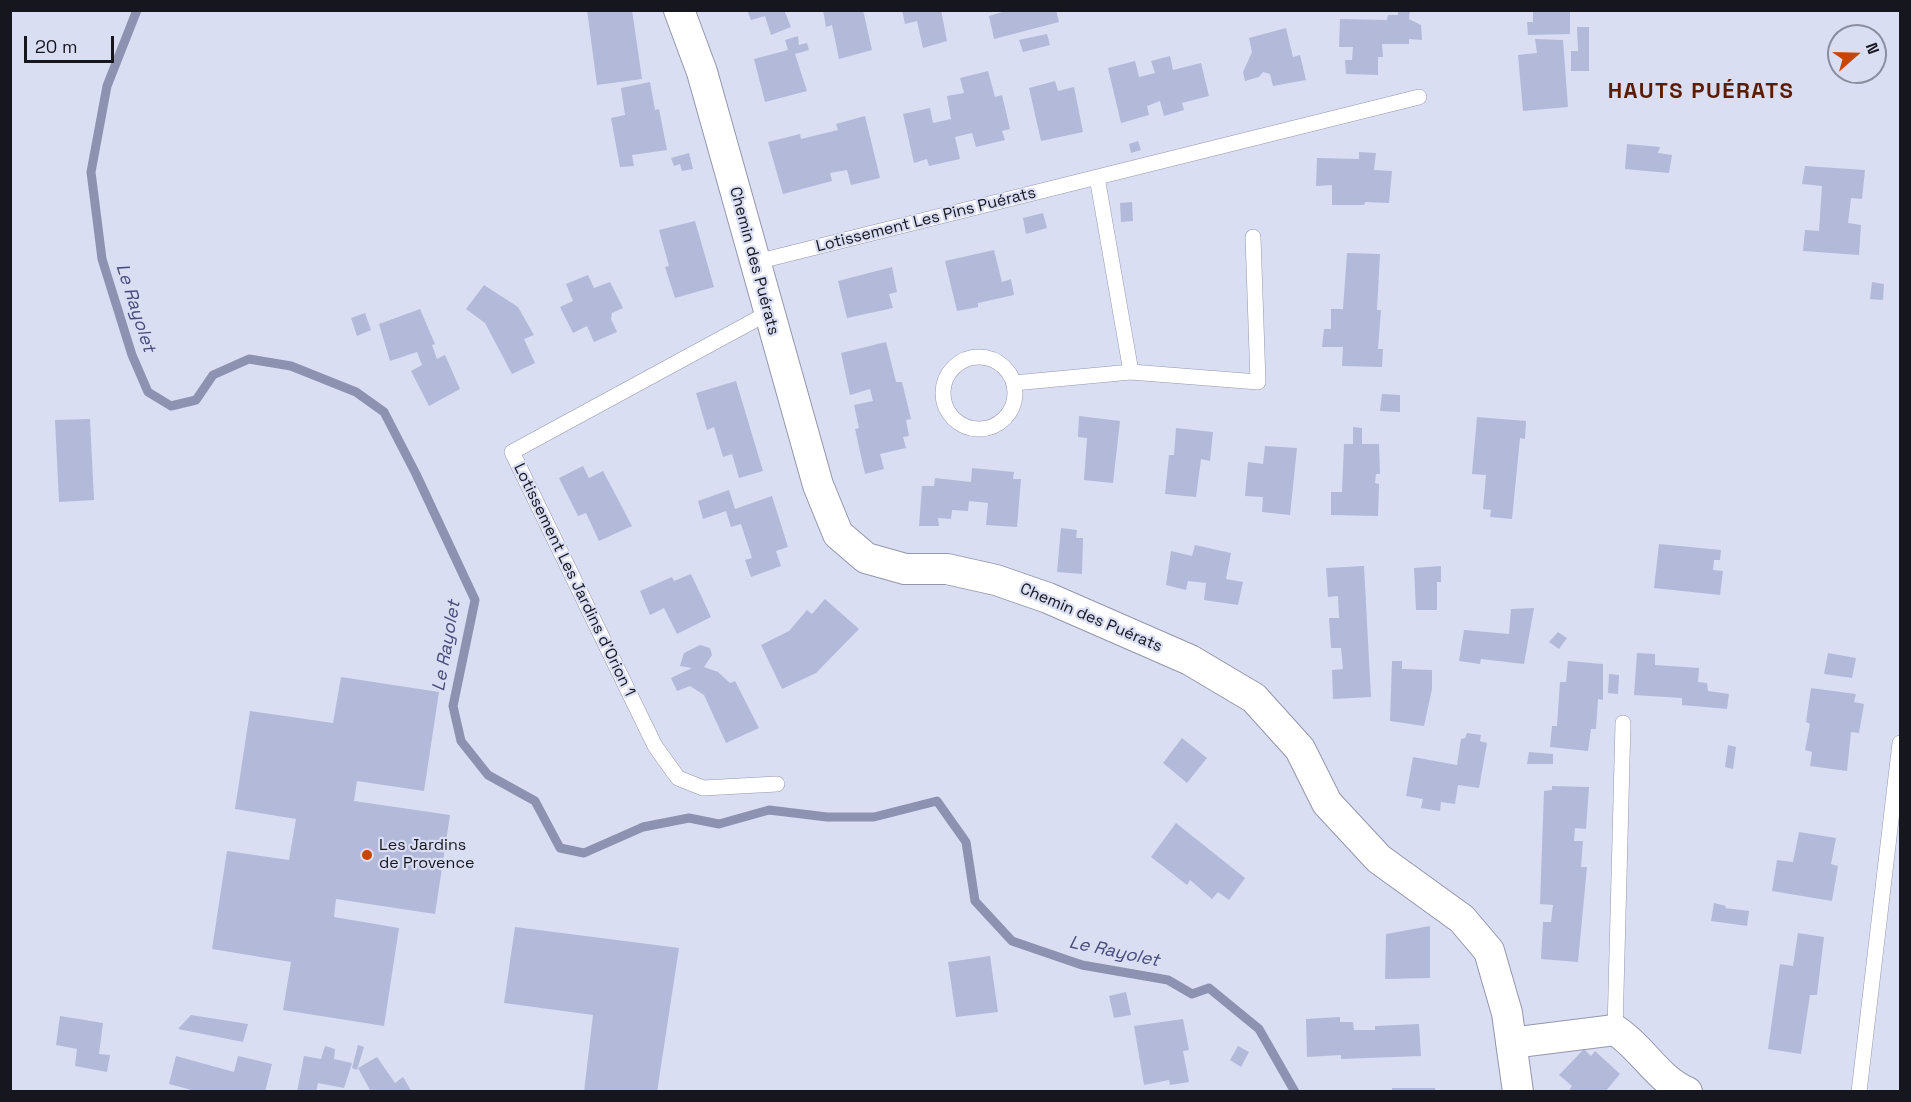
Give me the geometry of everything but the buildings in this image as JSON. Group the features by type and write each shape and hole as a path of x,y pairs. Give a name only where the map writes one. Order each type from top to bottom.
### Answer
{"street":[{"name":"Chemin des Puérats","path":"679,10 702,72 818,485 838,534 866,558 905,569 947,569 996,580 1048,598 1190,660 1254,698 1300,749 1327,803 1379,859 1462,919 1489,951 1507,1013 1518,1092"},
{"path":"1511,1043 1615,1030 1629,1039 1673,1086 1687,1092"}],"lane":[{"name":"Lotissement Les Pins Puérats","path":"756,262 1419,97"},
{"path":"1097,177 1131,372"},
{"path":"1014,383 1131,372 1258,382 1253,237"},
{"name":"Lotissement Les Jardins d'Orion 1","path":"768,313 512,452 655,746 678,778 703,788 777,784"},
{"path":"990,358 1005,368 1014,383 1015,395 1007,417 987,428 963,425 947,408 944,385 956,365 967,359 990,358"},
{"path":"1615,1030 1623,723"},
{"path":"1859,1092 1900,743"}],"waterway":[{"name":"Le Rayolet","path":"137,10 107,86 91,172 102,259 132,355 148,392 171,406 196,400 213,375 249,359 291,366 356,392 384,412 475,600 453,706 461,741 488,775 535,801 560,848 584,853 643,827 689,818 719,824 769,810 827,817 874,817 937,801 966,842 975,901 1012,941 1082,965 1168,980 1192,994 1209,988 1259,1029 1295,1092"}],"place":[{"name":"Les Jardins de Provence","path":"367,855"}],"district":[{"name":"HAUTS PUÉRATS","path":"1701,92"}]}
